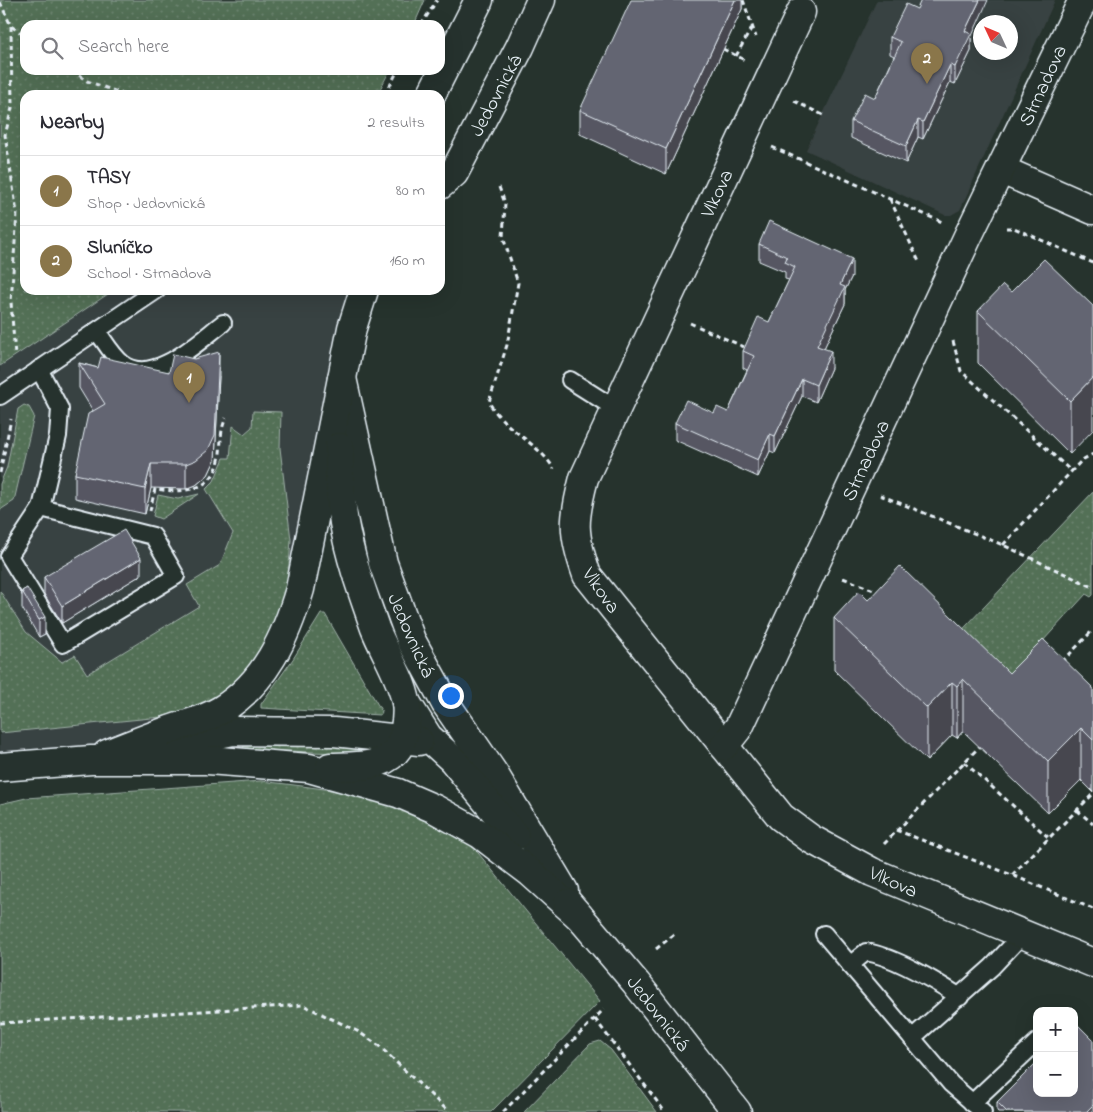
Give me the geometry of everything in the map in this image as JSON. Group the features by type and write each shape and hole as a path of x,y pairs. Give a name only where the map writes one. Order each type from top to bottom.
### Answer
{"main road":[{"path":"445,67 478,0"},
{"name":"Jedovnická","path":"445,181 454,173 520,47 541,0"},
{"name":"Strnadova","path":"724,746 739,727 969,234 1002,170 1083,0"},
{"name":"Vlkova","path":"801,12 584,478 575,512 576,545 587,575 781,817 811,839 872,872 1093,964"},
{"path":"433,90 441,75"},
{"path":"1002,170 1093,210"},
{"name":"Jedovnická","path":"91,760 221,711 247,690 263,672 285,634 300,589 352,328 362,295"},
{"name":"Jedovnická","path":"342,378 339,449 343,522 352,560 366,603 406,702 419,725 467,777 579,916 636,983 737,1112"},
{"name":"Jedovnická","path":"342,378 383,563 411,640 432,682 494,774 579,916"},
{"name":"Jedovnická","path":"402,739 406,702"},
{"path":"91,760 233,731 334,732 427,742 441,750"},
{"path":"0,767 91,760 208,760 309,768 379,763 395,752 402,739"},
{"path":"309,768 398,793 435,809 480,834 531,873 579,916"}],"lane":[{"path":"0,396 150,295"},
{"path":"97,331 115,357 125,366 148,371 167,364 223,323"},
{"path":"38,369 57,403 60,418 41,508 9,556 63,644 176,576 153,536 41,508"},
{"path":"570,380 616,409"},
{"path":"824,934 951,1084 978,1107 1033,1046"},
{"path":"912,1038 992,968 1022,935"},
{"path":"850,965 866,952 880,954 928,976 960,997"}],"path":[{"path":"424,20 437,0"},
{"path":"736,0 746,5"},
{"path":"743,0 758,43"},
{"path":"0,2 12,26 20,32"},
{"path":"12,26 12,108 5,135 17,213 11,302 15,358"},
{"path":"736,56 752,27"},
{"path":"723,49 748,62"},
{"path":"78,75 87,82 111,90"},
{"path":"388,90 395,75"},
{"path":"789,98 823,115"},
{"path":"767,145 969,234"},
{"path":"498,187 505,203 503,237 518,283 507,345 488,402 495,414 548,459 555,471"},
{"path":"890,199 923,269"},
{"path":"685,321 751,350"},
{"path":"950,333 962,371 1071,472"},
{"path":"144,533 155,490 186,492 204,483 216,468 219,460 221,428 226,418"},
{"path":"1003,544 1082,460 1093,454"},
{"path":"854,484 1003,544 1093,587"},
{"path":"838,576 886,594"},
{"path":"1058,666 1093,630"},
{"path":"872,872 882,848 896,830 984,741"},
{"path":"964,762 1048,837"},
{"path":"1012,875 1093,794"},
{"path":"1077,810 1093,824"},
{"path":"896,830 1093,909"},
{"path":"656,949 676,933"},
{"path":"0,1023 303,1004 357,1031 378,1045 449,1112"},
{"path":"503,1112 604,1009"},
{"path":"595,1019 665,1112"}],"shaded area":[{"path":"877,0 1055,0 960,210 951,215 945,215 806,150"},
{"path":"106,295 363,295 306,562 263,672 91,760 0,767 0,366"}],"green space":[{"path":"0,0 425,0 416,20 20,20 20,75 387,75 380,90 20,90 20,295 106,295 0,366"},
{"path":"24,405 29,407 34,416 14,501 0,510 0,484 7,467 18,409"},
{"path":"253,411 281,412 280,448 291,540 288,577 278,616 259,654 241,676 208,703 161,717 0,733 0,591 26,632 62,662 75,655 87,674 199,606 187,585 220,565 233,533 206,489 214,481 224,458 230,458 233,426 244,434 252,427"},
{"path":"1093,492 1093,595 1091,597 1086,594 998,690 950,643"},
{"path":"199,494 161,519 153,516 158,495 178,499"},
{"path":"321,614 325,614 382,712 380,715 261,708 261,704 293,659"},
{"path":"280,743 363,747 363,752 359,754 242,749 244,746"},
{"path":"261,781 317,788 374,799 427,817 451,831 474,848 600,1001 491,1112 0,1112 0,804 26,798"},
{"path":"600,1041 611,1050 657,1112 524,1112 590,1044"}],"building":[{"path":"631,0 735,0 666,149 580,110"},
{"path":"921,0 980,0 965,31 971,34 955,67 950,65 923,122 918,120 906,146 851,121 865,93 875,98 901,42 890,37 906,4 917,9"},
{"path":"769,221 852,259 840,285 845,287 817,346 831,351 816,385 802,379 775,436 770,434 758,460 675,423 686,400 714,413 717,407 728,412 754,356 743,351 758,317 769,322 795,267 785,262 787,257 759,244"},
{"path":"1044,259 1093,306 1093,377 1070,401 978,311 1003,285 1011,292"},
{"path":"219,352 215,435 208,450 196,460 186,464 151,464 145,489 75,474 88,414 105,404 79,363 98,368 101,357 169,372 173,354 194,359"},
{"path":"124,530 141,558 62,606 44,577"},
{"path":"900,566 1009,673 1043,639 1093,688 1093,740 1081,728 1048,761 963,679 957,686 952,682 927,708 834,618 859,591 868,600"},
{"path":"27,588 45,617 39,620 22,591"},
{"path":"1078,1025 1093,1040 1093,1105 1086,1112 1007,1112 997,1102 1033,1066 1033,1097 1078,1097"}],"place":[{"name":"Sluníčko","path":"927,84"},
{"name":"TASY","path":"189,403"}]}
